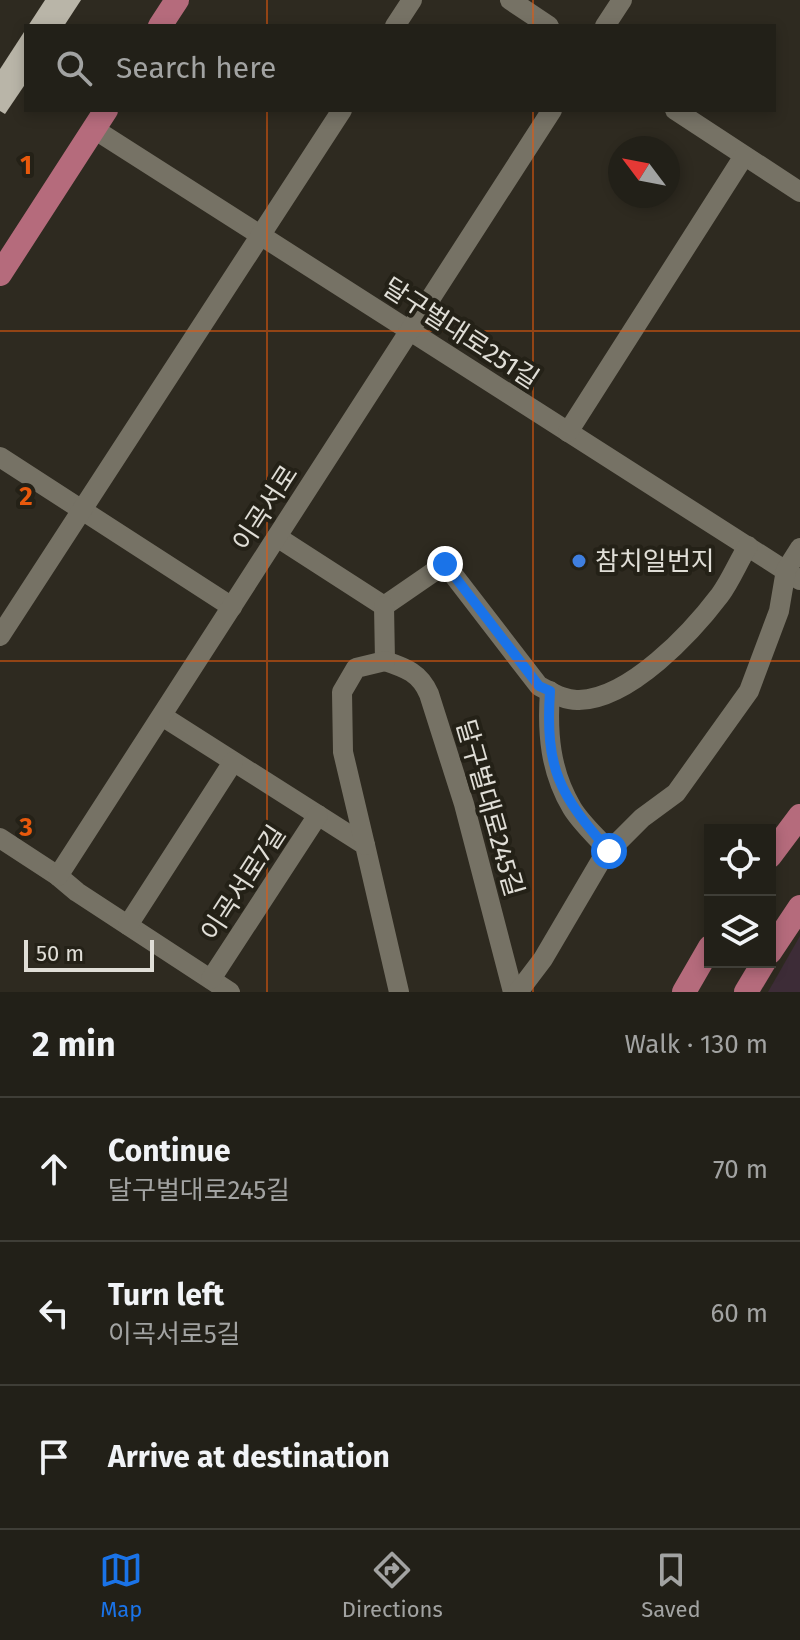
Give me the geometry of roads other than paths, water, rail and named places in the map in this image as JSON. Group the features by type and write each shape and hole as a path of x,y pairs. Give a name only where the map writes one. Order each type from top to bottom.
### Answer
{"main road":[{"path":"161,24 177,0"},
{"path":"0,274 100,120"},
{"path":"776,848 800,816"},
{"path":"776,947 792,935 800,907"},
{"path":"684,992 704,957"},
{"path":"746,992 760,968"}],"street":[{"path":"396,24 412,0"},
{"path":"510,0 546,24"},
{"path":"606,24 622,0"},
{"path":"0,636 341,112"},
{"name":"이곡서로","path":"58,876 551,112"},
{"path":"678,112 800,192"},
{"name":"달구벌대로251길","path":"100,120 262,236 793,575"},
{"path":"568,432 744,156"},
{"path":"0,457 232,607"},
{"path":"277,537 384,606"},
{"path":"384,606 445,564 539,686 579,700 612,691 661,660 722,592 748,546"},
{"path":"793,575 800,548"},
{"name":"달구벌대로245길","path":"516,992 543,959 603,857 642,818 676,793 749,691 793,575"},
{"path":"384,606 385,661 356,668 342,692 343,752 399,992"},
{"name":"달구벌대로245길","path":"385,661 423,679 429,694 464,804 516,992"},
{"path":"550,691 549,746 560,784 573,810 609,851"},
{"name":"이곡서로7길","path":"162,716 365,845"},
{"path":"128,925 233,762"},
{"name":"이곡서로7길","path":"211,979 318,815"},
{"path":"0,838 230,992"}],"place":[{"name":"참치일번지","path":"579,561"}]}
